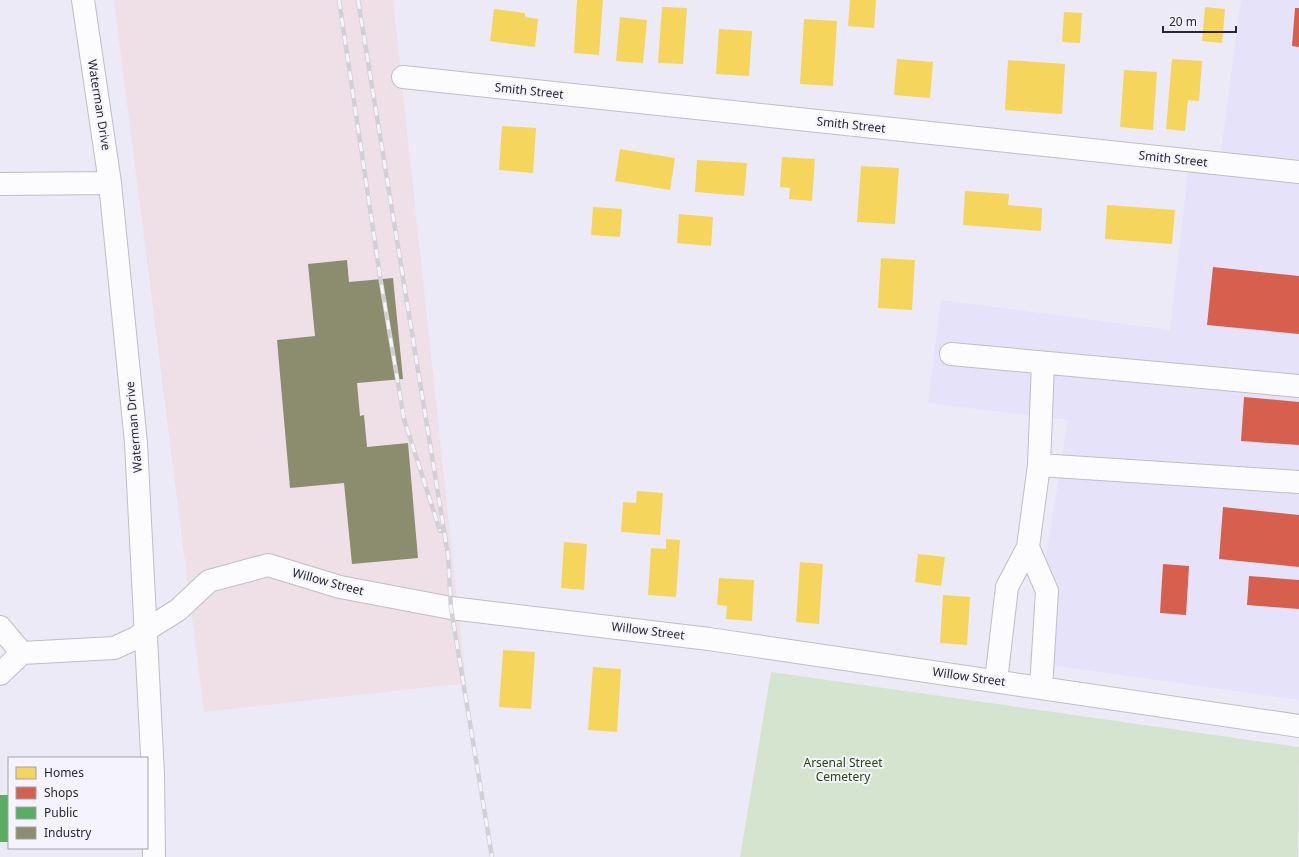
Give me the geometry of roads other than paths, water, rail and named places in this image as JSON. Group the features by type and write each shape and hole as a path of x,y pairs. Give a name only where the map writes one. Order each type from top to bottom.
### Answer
{"street":[{"name":"Waterman Drive","path":"83,0 110,183 136,443 153,774 154,857"},
{"name":"Smith Street","path":"403,78 1299,172"},
{"path":"0,184 110,183"},
{"path":"951,354 1299,386"},
{"path":"996,681 1007,587 1028,547 1039,465 1043,363"},
{"path":"1039,465 1299,482"},
{"path":"1028,547 1047,591 1041,688"},
{"name":"Willow Street","path":"22,654 114,648 136,638 178,610 210,581 268,565 340,587 451,608 709,639 1299,726"},
{"path":"0,627 22,654 0,674"}],"railway":[{"path":"339,0 380,276 404,419 440,531"},
{"path":"358,0 448,555 451,608 492,857"}],"park label":[{"name":"Arsenal Street Cemetery","path":"843,770"}]}
